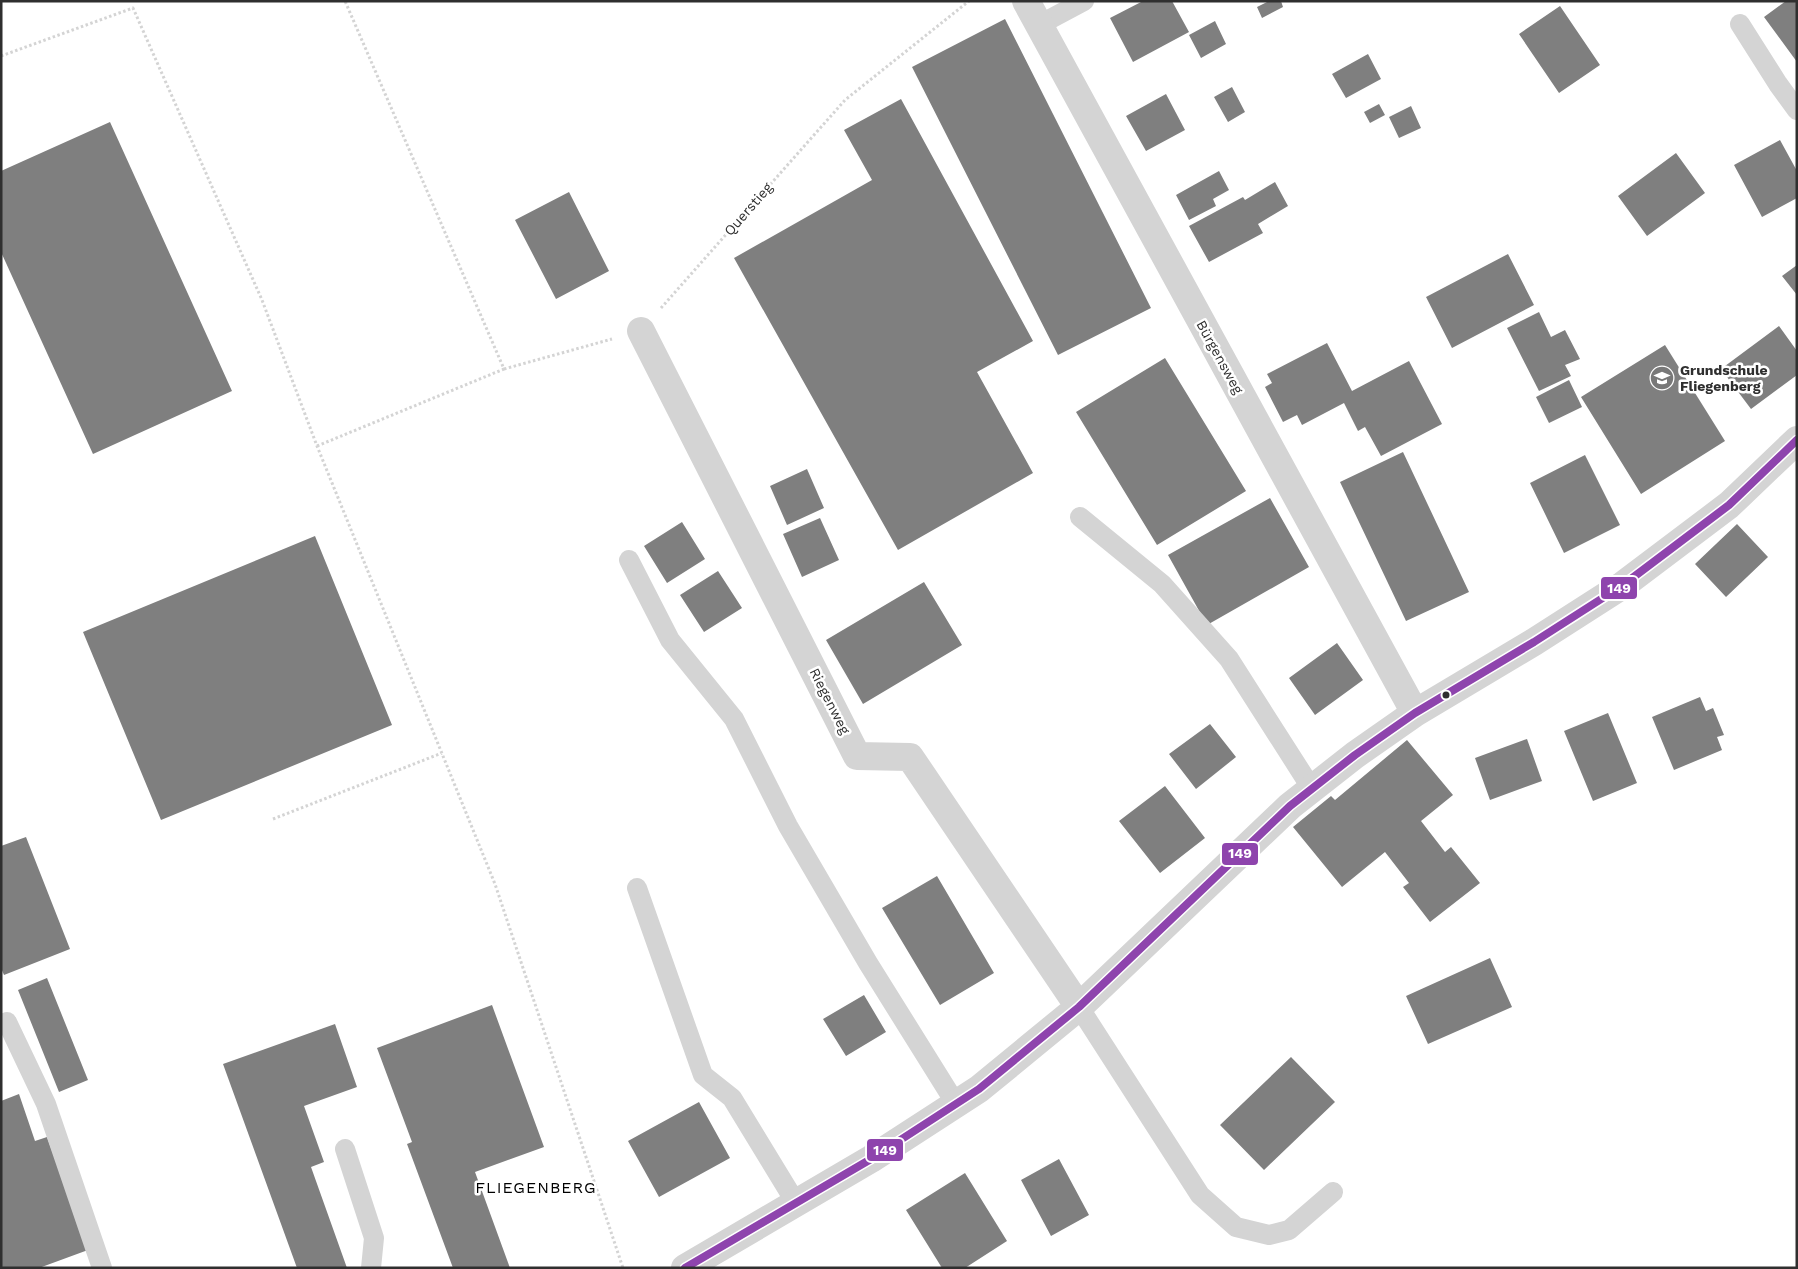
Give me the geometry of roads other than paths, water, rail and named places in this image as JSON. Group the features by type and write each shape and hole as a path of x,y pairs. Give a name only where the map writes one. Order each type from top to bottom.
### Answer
{"street":[{"name":"Bürgensweg","path":"1026,1 1415,713"},
{"name":"Riegenweg","path":"641,331 858,756 910,757 1079,1007"},
{"path":"685,1268 871,1159 980,1089 1079,1007 1290,806 1355,755 1415,713 1526,647 1622,585 1729,505 1797,440"}],"lane":[{"path":"1039,25 1084,1"},
{"path":"1740,24 1797,110"},
{"path":"1080,517 1162,584 1229,659 1312,789"},
{"path":"629,560 670,640 734,718 788,826 868,963 956,1104"},
{"path":"637,888 703,1076 732,1098 796,1203"},
{"path":"1079,1007 1200,1196 1236,1227 1270,1235 1289,1230 1333,1192"},
{"path":"7,1022 46,1104 102,1268"},
{"path":"345,1149 374,1238 372,1268"}],"place":[{"name":"Grundschule Fliegenberg","path":"1662,378"}],"district":[{"name":"FLIEGENBERG","path":"536,1187"}]}
